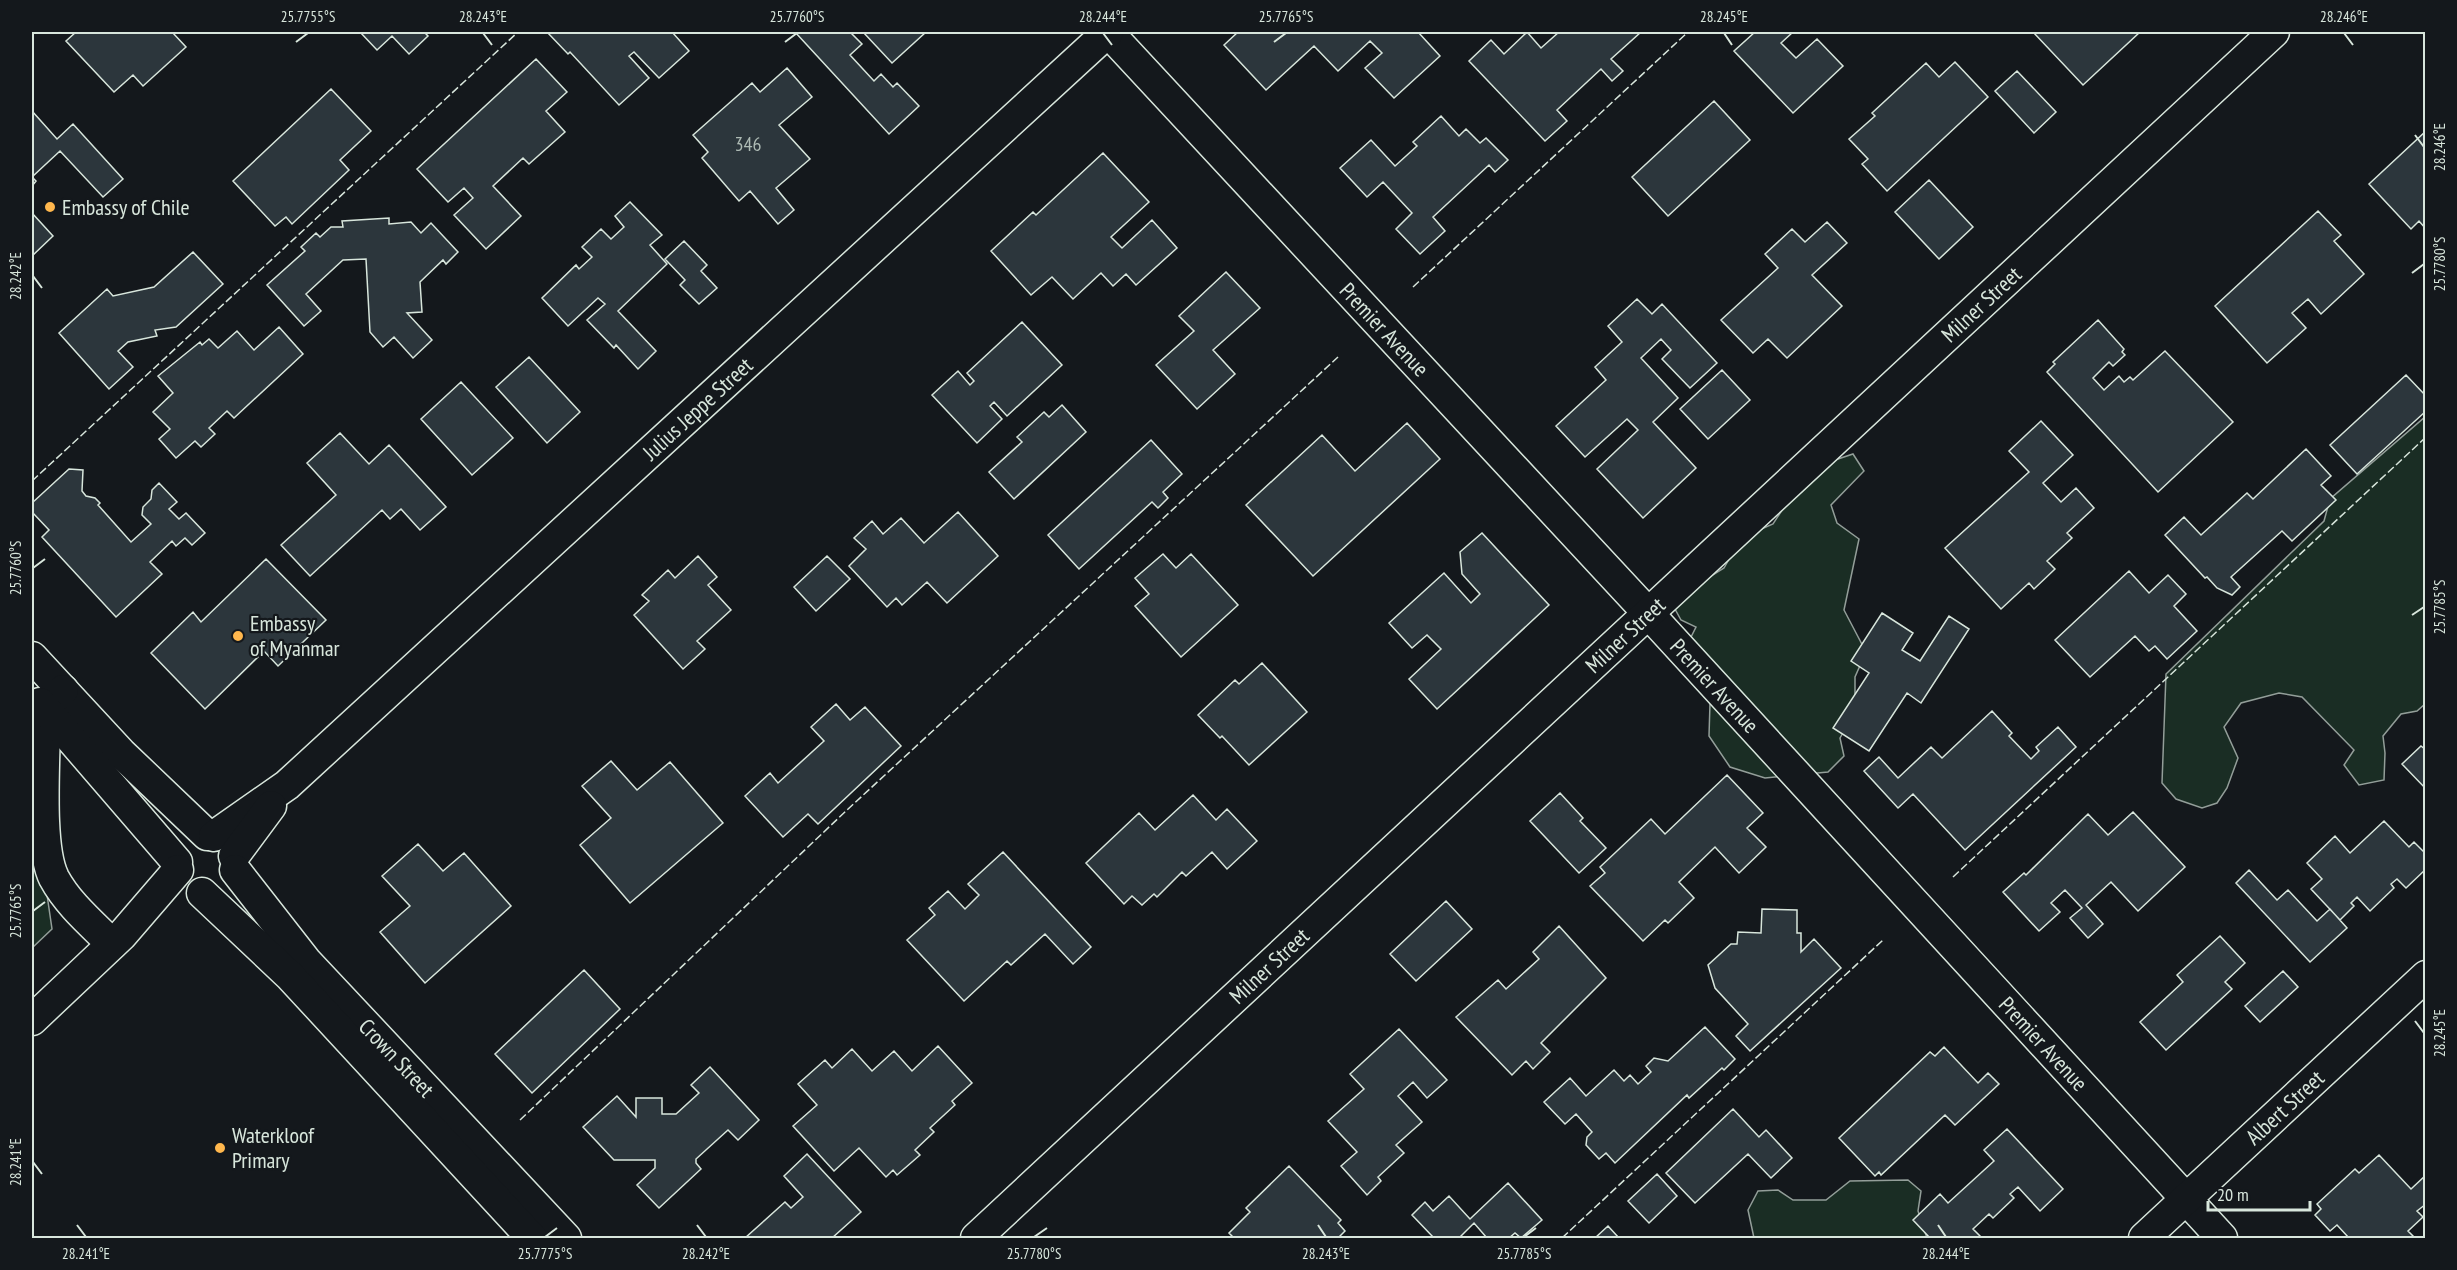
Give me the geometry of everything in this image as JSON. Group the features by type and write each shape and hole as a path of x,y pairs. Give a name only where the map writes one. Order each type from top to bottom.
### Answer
{"street":[{"name":"Premier Avenue","path":"1108,32 1648,613 2222,1239"},
{"name":"Julius Jeppe Street","path":"223,849 287,784 1108,32"},
{"name":"Milner Street","path":"975,1239 2274,32"},
{"name":"Crown Street","path":"32,657 46,697 111,763 223,849 298,969 532,1239"},
{"path":"46,697 45,811 49,865 67,898 117,940"},
{"name":"Crown Street","path":"111,763 188,879 298,969 566,1239"},
{"path":"199,836 223,849 229,883 217,892 188,879 182,848 187,843 199,836"},
{"path":"32,1020 117,940 188,879"},
{"name":"Albert Street","path":"2144,1239 2426,976"}],"green space":[{"path":"2425,417 2425,704 2417,711 2401,714 2383,736 2384,780 2359,785 2344,765 2354,750 2302,697 2279,693 2241,703 2224,727 2238,758 2227,788 2217,803 2202,808 2176,799 2162,783 2166,674 2324,521 2330,499"},
{"path":"1853,454 1864,471 1831,505 1837,523 1859,539 1844,610 1866,652 1855,677 1855,712 1840,738 1844,756 1828,772 1765,778 1730,767 1709,736 1711,671 1686,647 1696,627 1681,620 1675,609 1687,591 1724,568 1741,538 1773,524 1801,481 1826,463"},
{"path":"32,792 52,929 32,948"},
{"path":"1908,1180 1921,1191 1918,1211 1927,1238 1754,1238 1748,1210 1758,1191 1778,1190 1793,1200 1826,1200 1850,1181"}],"building":[{"path":"76,32 172,32 186,47 143,86 133,75 114,92 66,41"},
{"path":"360,32 424,32 428,36 409,54 392,36 377,50"},
{"path":"547,32 672,32 689,51 659,78 634,52 629,56 649,78 619,105 570,52 568,54"},
{"path":"795,32 850,32 862,44 850,55 874,81 881,74 893,87 897,83 919,106 889,134"},
{"path":"863,32 926,32 892,63"},
{"path":"1238,32 1418,32 1440,56 1394,98 1365,68 1382,53 1370,41 1338,71 1314,46 1266,90 1224,45"},
{"path":"1527,32 1541,48 1559,32 1641,32 1611,59 1623,71 1612,81 1601,69 1557,110 1567,121 1545,141 1469,61 1491,40 1504,54"},
{"path":"1755,32 1793,32 1781,43 1796,58 1817,39 1843,66 1793,113 1734,51"},
{"path":"2033,32 2140,32 2083,85"},
{"path":"536,59 567,92 546,111 565,132 529,164 523,158 493,186 521,216 486,249 454,215 473,198 464,188 448,202 417,169"},
{"path":"1955,62 1988,97 1887,191 1862,164 1868,159 1849,139 1875,116 1872,113 1926,63 1939,77"},
{"path":"787,68 812,97 779,125 810,159 776,188 794,210 778,224 750,191 739,201 702,158 708,152 693,135 752,83 760,92"},
{"path":"2017,71 2056,112 2034,133 1995,91"},
{"path":"331,89 371,131 340,160 349,170 292,224 286,217 275,226 233,181"},
{"path":"1714,101 1750,140 1668,216 1632,177"},
{"path":"32,111 57,139 73,124 123,179 103,197 60,151 32,177"},
{"path":"1441,116 1459,136 1466,129 1480,143 1486,138 1508,160 1495,172 1489,165 1433,217 1445,231 1420,254 1396,229 1412,213 1383,182 1367,197 1340,168 1371,140 1395,166 1417,146 1413,142"},
{"path":"2426,131 2426,229 2419,221 2411,229 2369,184"},
{"path":"1103,153 1149,202 1111,237 1122,248 1152,220 1177,248 1136,285 1126,274 1113,286 1101,273 1073,299 1052,277 1031,295 991,251 1033,212 1036,215"},
{"path":"1929,180 1973,227 1939,259 1895,212"},
{"path":"630,202 662,235 650,245 667,264 618,311 656,351 638,369 616,345 614,348 587,320 605,304 598,298 568,326 542,298 576,265 579,269 592,257 582,247 601,229 611,239 624,227 615,216"},
{"path":"2318,211 2341,235 2334,241 2364,274 2321,314 2308,299 2292,313 2306,328 2267,363 2215,306"},
{"path":"32,213 53,236 32,256"},
{"path":"389,218 389,224 411,222 421,233 431,223 458,252 446,264 443,260 420,282 422,312 407,313 432,340 413,358 394,337 383,347 370,332 366,259 343,260 306,294 321,311 304,326 267,285 305,251 301,247 316,233 320,237 331,227 343,227 342,221"},
{"path":"1827,222 1847,243 1812,275 1842,306 1787,358 1768,339 1753,353 1721,320 1778,268 1765,254 1792,229 1805,242"},
{"path":"684,241 707,265 701,271 717,288 699,304 680,285 685,280 665,259"},
{"path":"193,252 223,284 176,327 155,330 157,336 128,342 118,351 133,367 109,389 59,333 107,289 113,296 154,287"},
{"path":"1226,272 1260,308 1213,350 1235,374 1197,409 1156,365 1194,331 1179,316"},
{"path":"1637,299 1652,314 1662,304 1717,363 1690,388 1662,359 1671,350 1661,339 1641,358 1678,398 1653,422 1696,468 1643,518 1597,469 1638,430 1627,419 1585,457 1556,426 1606,380 1595,367 1622,342 1608,326"},
{"path":"2098,320 2124,349 2122,352 2125,355 2113,366 2109,362 2093,378 2104,390 2119,376 2124,382 2130,377 2133,380 2165,351 2233,422 2158,492 2047,372 2055,364 2053,362"},
{"path":"1022,322 1062,365 1007,416 994,402 990,406 1002,419 977,443 932,395 958,371 970,385 974,381 967,373"},
{"path":"279,327 303,354 234,418 227,411 209,428 215,434 201,447 195,441 176,458 159,439 170,429 153,412 173,393 158,376 200,342 202,345 209,339 218,348 237,331 254,350"},
{"path":"529,357 580,412 547,443 496,387"},
{"path":"1722,370 1750,400 1708,439 1680,409"},
{"path":"2406,375 2426,396 2426,411 2357,474 2330,445"},
{"path":"461,382 513,438 472,475 421,419"},
{"path":"1062,405 1086,432 1014,499 989,472 1022,442 1017,437 1044,412 1049,417"},
{"path":"2041,421 2073,455 2043,483 2061,502 2076,488 2094,508 2067,533 2072,538 2047,561 2055,569 2034,589 2029,583 2001,609 1945,548 2029,472 2009,451"},
{"path":"1407,423 1440,459 1313,576 1246,505 1322,435 1355,471"},
{"path":"340,433 369,464 389,445 446,507 420,530 401,509 390,519 382,510 310,576 281,545 336,495 307,463"},
{"path":"1151,440 1182,474 1163,492 1168,498 1158,508 1152,502 1079,569 1048,535"},
{"path":"2306,449 2331,476 2321,485 2336,500 2292,541 2282,531 2231,577 2240,587 2232,595 2217,588 2207,577 2205,578 2165,535 2184,517 2201,535 2247,493 2253,499"},
{"path":"69,469 83,470 82,491 86,496 95,498 100,503 98,505 131,542 151,524 142,515 143,507 151,499 152,490 159,483 177,502 169,509 179,519 186,513 205,533 192,545 185,538 176,546 172,541 150,562 162,574 116,617 42,537 49,530 32,512 32,503"},
{"path":"958,512 998,556 947,603 927,582 902,605 896,598 887,607 849,566 866,549 854,538 872,521 883,534 901,518 924,543"},
{"path":"1482,533 1549,605 1437,709 1409,679 1441,649 1427,635 1412,648 1389,623 1444,573 1471,603 1480,594 1462,574 1460,552"},
{"path":"1163,554 1176,568 1191,554 1238,605 1181,657 1135,606 1149,594 1135,578"},
{"path":"698,556 717,577 708,585 731,610 697,641 705,649 683,669 634,615 649,601 642,595 668,570 675,578"},
{"path":"827,556 850,579 816,611 794,587"},
{"name":"Embassy of Myanmar","path":"266,559 326,620 278,666 264,651 205,709 151,653 193,612 201,622"},
{"path":"2129,571 2149,593 2168,575 2186,594 2174,606 2197,631 2167,659 2155,646 2149,651 2135,636 2090,677 2055,640"},
{"path":"1882,613 1913,633 1902,650 1920,661 1949,616 1969,629 1921,703 1907,693 1869,751 1833,728 1869,673 1851,661"},
{"path":"1262,663 1307,712 1249,765 1222,736 1220,738 1198,715 1235,680 1239,684"},
{"path":"836,704 850,720 865,707 901,746 818,824 808,814 783,837 745,796 770,773 778,783 824,741 811,727"},
{"path":"1992,711 2012,733 2009,736 2031,759 2039,751 2036,747 2058,727 2076,747 1965,850 1913,794 1898,808 1864,771 1879,757 1898,778 1931,747 1942,758"},
{"path":"2421,746 2426,750 2426,789 2402,764"},
{"path":"611,761 637,790 670,762 723,823 630,903 580,845 611,818 582,786"},
{"path":"1727,775 1763,813 1747,828 1766,847 1739,873 1715,847 1679,882 1694,898 1668,923 1665,920 1643,941 1590,886 1605,873 1600,867 1651,819 1665,834"},
{"path":"1560,793 1583,818 1580,821 1606,848 1579,873 1530,821"},
{"path":"1193,795 1216,820 1227,809 1257,841 1227,869 1212,852 1186,876 1182,872 1157,897 1154,894 1142,905 1132,896 1124,904 1086,863 1139,813 1155,830"},
{"path":"2133,812 2185,867 2138,911 2111,882 2086,905 2103,924 2088,938 2070,918 2082,908 2065,890 2051,903 2060,912 2039,931 2003,892 2024,873 2026,875 2088,814 2108,835"},
{"path":"2384,821 2409,847 2414,842 2426,854 2426,869 2406,888 2397,879 2391,884 2394,888 2370,911 2357,897 2351,903 2354,906 2340,920 2311,889 2322,879 2307,863 2335,836 2350,853"},
{"path":"418,844 443,871 464,853 511,906 425,983 380,932 410,906 382,876"},
{"path":"1003,852 1091,947 1073,964 1045,934 1011,965 1007,961 964,1001 907,940 935,915 929,908 948,891 965,909 979,895 968,884"},
{"path":"2249,870 2277,900 2288,890 2317,921 2330,909 2347,928 2310,962 2236,883"},
{"path":"1446,901 1472,929 1416,981 1390,954"},
{"path":"1762,909 1797,910 1797,933 1801,933 1801,952 1814,939 1841,968 1750,1051 1736,1036 1748,1024 1715,988 1708,965 1731,944 1737,944 1738,932 1761,933"},
{"path":"1559,926 1606,978 1541,1043 1550,1052 1533,1069 1526,1061 1512,1075 1456,1017 1498,980 1506,989 1539,959 1533,952"},
{"path":"2220,936 2245,963 2225,982 2232,989 2166,1050 2140,1022 2183,982 2177,975"},
{"path":"584,970 620,1009 532,1093 495,1054"},
{"path":"2283,971 2298,987 2260,1022 2245,1006"},
{"path":"1705,1027 1735,1059 1689,1098 1687,1095 1615,1163 1606,1153 1599,1159 1586,1145 1587,1137 1592,1132 1576,1114 1565,1124 1544,1102 1570,1078 1586,1096 1614,1070 1624,1081 1630,1075 1638,1084 1651,1072 1646,1066 1654,1058 1668,1061"},
{"path":"1399,1029 1447,1080 1427,1098 1413,1082 1398,1096 1422,1122 1396,1145 1404,1153 1378,1177 1381,1181 1367,1195 1341,1166 1357,1152 1328,1121 1364,1089 1350,1074"},
{"path":"938,1046 972,1083 952,1101 955,1105 930,1128 934,1132 915,1150 920,1155 897,1175 893,1170 886,1177 859,1148 834,1171 793,1126 817,1105 798,1084 825,1060 832,1068 852,1049 872,1071 894,1051 912,1071"},
{"path":"1944,1047 1978,1083 1988,1073 1999,1084 1955,1125 1945,1115 1881,1175 1879,1172 1875,1176 1839,1138 1930,1052 1935,1056"},
{"path":"710,1067 759,1120 738,1140 728,1130 696,1159 701,1169 659,1208 637,1185 655,1168 655,1160 614,1160 583,1127 617,1096 636,1117 636,1098 662,1098 662,1114 676,1114 699,1093 691,1085"},
{"path":"1733,1109 1759,1137 1766,1130 1792,1158 1771,1178 1748,1154 1695,1203 1666,1173"},
{"path":"2007,1129 2063,1189 2040,1211 2018,1187 2010,1194 2014,1198 1993,1218 1989,1214 1973,1229 1982,1238 1930,1238 1913,1220 1940,1194 1948,1203 1994,1161 1984,1150"},
{"path":"807,1154 861,1212 832,1238 745,1238 785,1202 791,1208 803,1197 784,1176"},
{"path":"2379,1155 2411,1189 2426,1175 2426,1204 2417,1211 2423,1217 2408,1231 2415,1238 2349,1238 2337,1225 2330,1231 2315,1215 2321,1209 2317,1204 2355,1169 2359,1173"},
{"path":"1289,1166 1341,1220 1338,1223 1345,1231 1338,1238 1234,1238 1229,1233 1250,1212 1246,1208"},
{"path":"1657,1174 1677,1196 1649,1223 1628,1201"},
{"path":"1508,1183 1542,1220 1521,1238 1515,1233 1509,1238 1487,1238 1474,1223 1459,1238 1434,1238 1412,1215 1425,1202 1433,1211 1449,1196 1470,1219"},
{"path":"1608,1226 1619,1238 1595,1238"}],"fence":[{"path":"32,481 518,32"},
{"path":"1413,287 1688,32"},
{"path":"520,1120 847,810 1338,357"},
{"path":"1953,877 2426,437"},
{"path":"1562,1238 1883,940"}],"place":[{"name":"Embassy of Chile","path":"50,207"},
{"name":"Embassy of Myanmar","path":"238,636"},
{"name":"Waterkloof Primary","path":"220,1148"}]}
